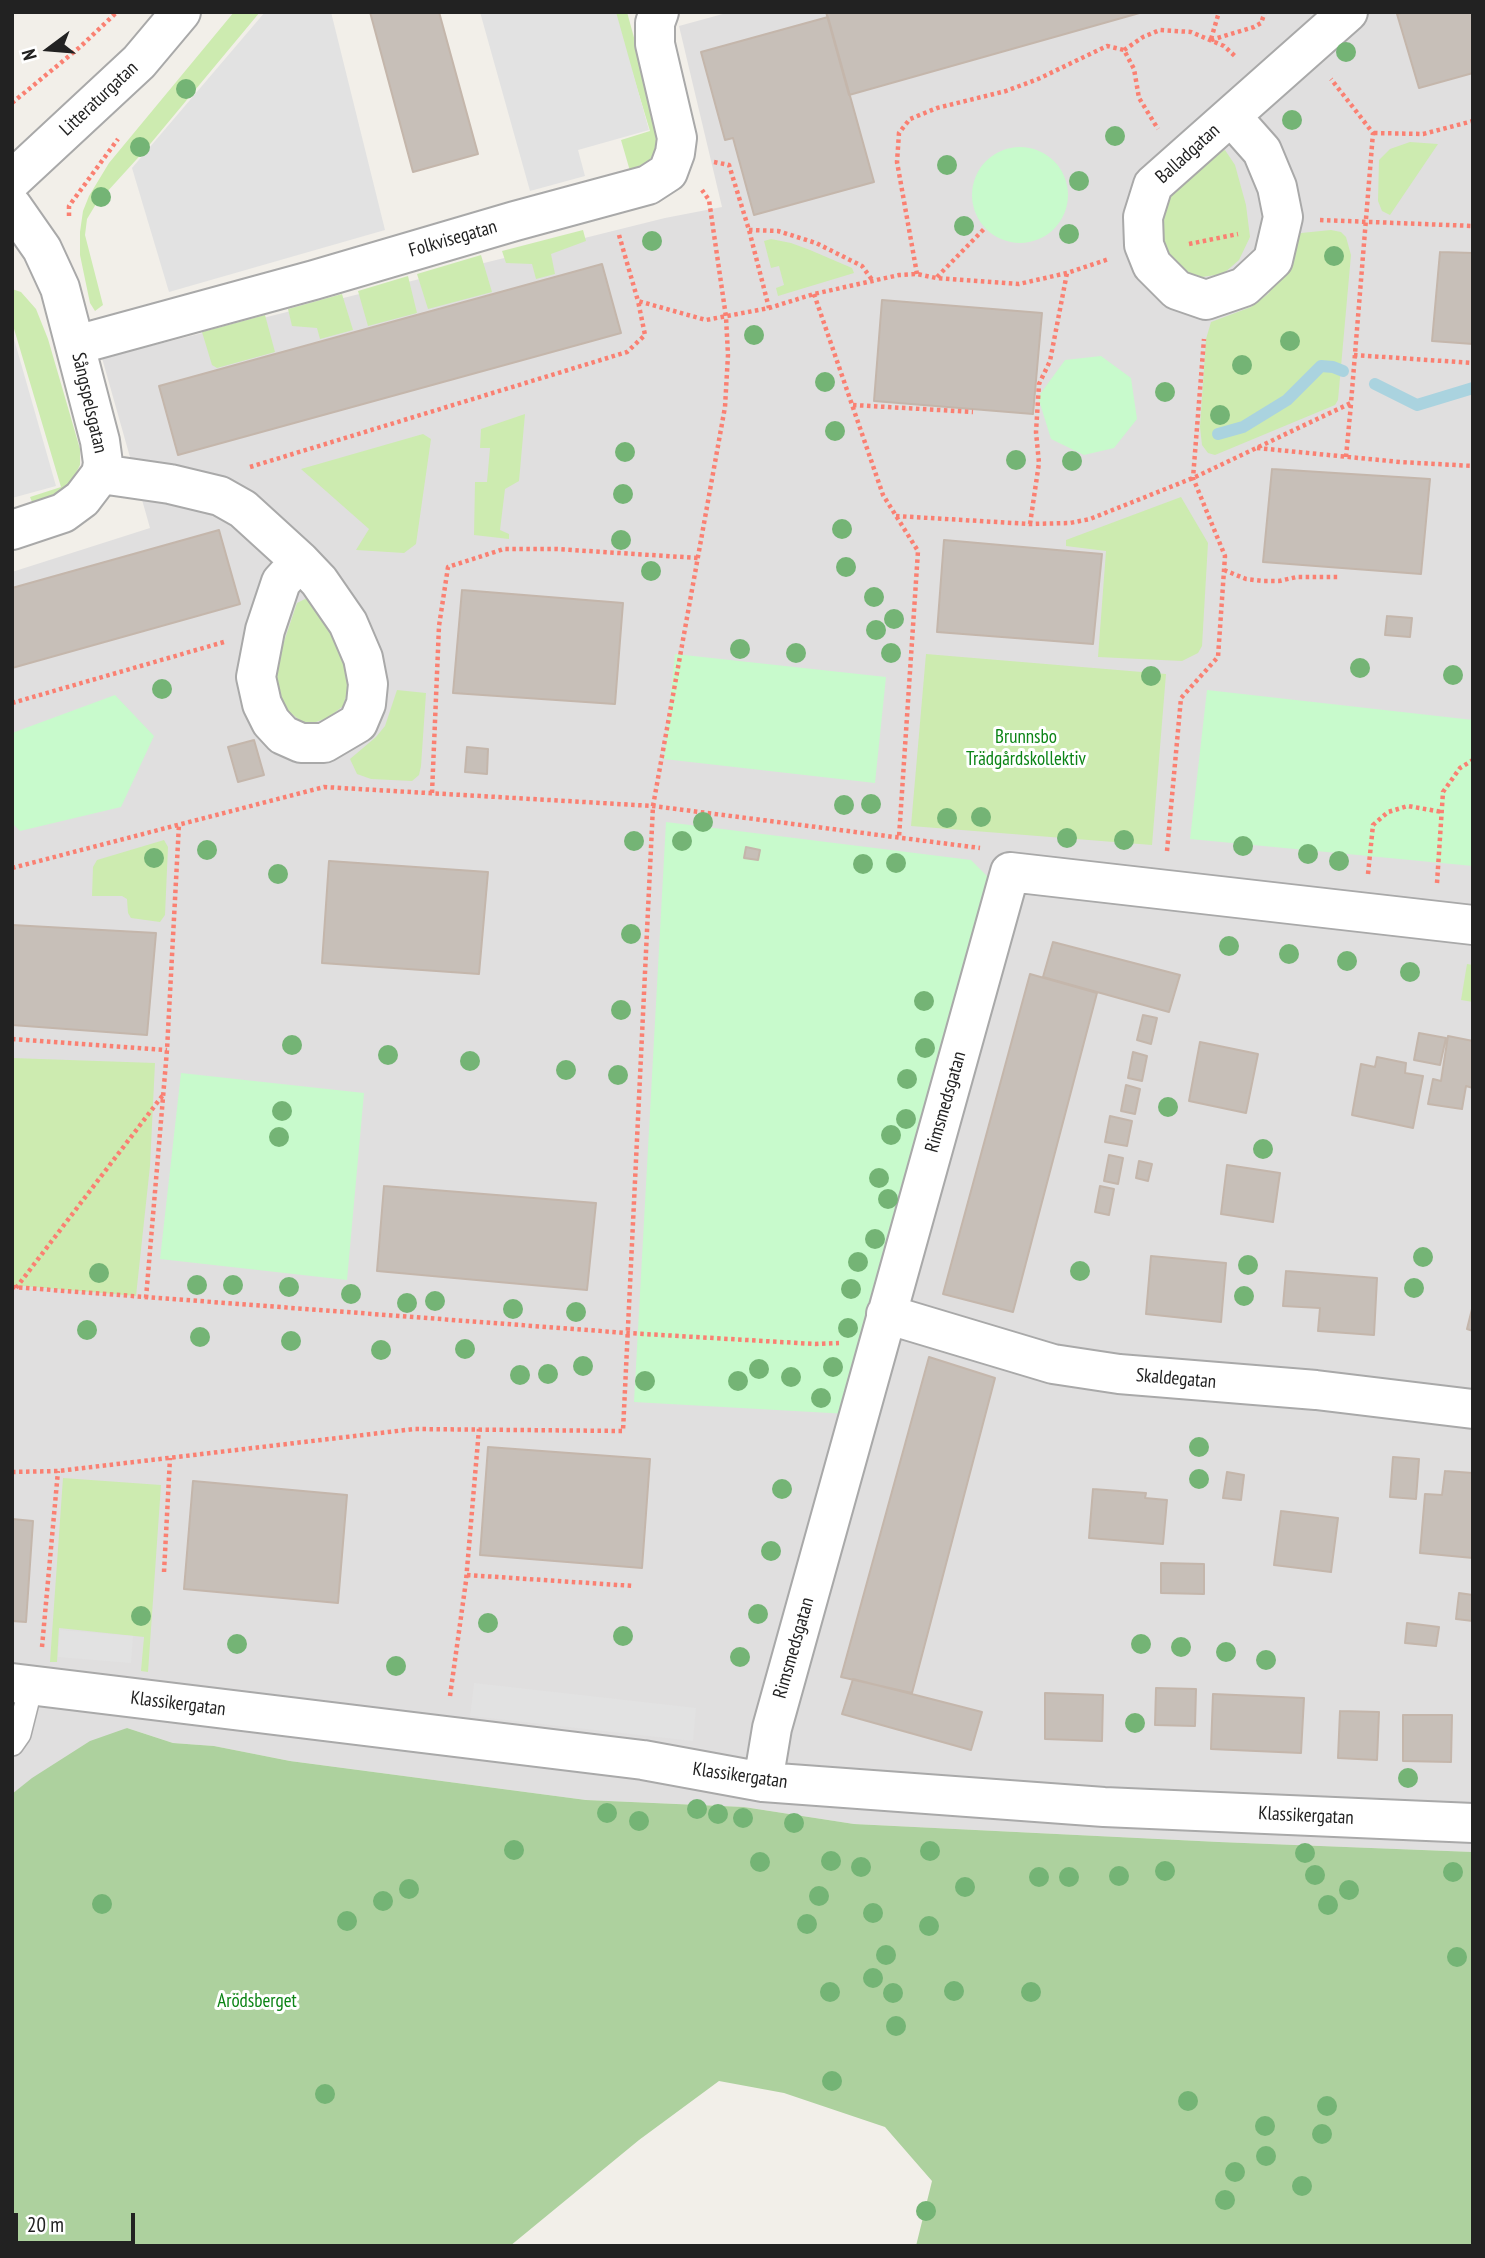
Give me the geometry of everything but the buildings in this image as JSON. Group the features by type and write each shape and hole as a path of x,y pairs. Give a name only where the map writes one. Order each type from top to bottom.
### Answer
{"street":[{"name":"Litteraturgatan","path":"12,180 139,62 181,12"},
{"path":"659,12 655,23 654,44 677,138 675,153"},
{"name":"Balladgatan","path":"1145,249 1143,216 1153,185 1348,12"},
{"name":"Balladgatan","path":"1206,300 1244,287 1273,260 1282,221 1277,187 1262,151 1231,116"},
{"name":"Folkvisegatan","path":"76,345 648,185 668,173 675,153"},
{"name":"Sångspelsgatan","path":"12,206 42,249 60,288 100,441 103,463 101,474 170,484 220,496 243,509 300,561 319,581 348,623 363,658 368,684 366,704 358,723 324,743 301,743 282,736 261,704 256,677 265,630 281,582 300,561"},
{"path":"1145,249 1152,265 1177,290 1206,300"},
{"path":"12,530 63,513 82,499 101,474"},
{"path":"1010,872 1473,925"},
{"name":"Rimsmedsgatan","path":"763,1782 772,1728 1010,872"},
{"name":"Skaldegatan","path":"883,1327 1053,1364 1119,1374 1316,1390 1473,1409"},
{"name":"Klassikergatan","path":"27,1685 643,1760 763,1782 1104,1807 1473,1823"}],"lane":[{"path":"12,1744 19,1734 27,1685"}],"path":[{"path":"12,103 80,47 117,12"},
{"path":"1210,40 1219,12"},
{"path":"1210,40 1254,27 1261,23 1265,12"},
{"path":"917,274 897,162 899,133 910,119 937,108 1006,91 1107,47 1124,50 1143,37 1160,30 1191,32 1224,46 1265,85"},
{"path":"1307,48 1373,132 1346,457"},
{"path":"1124,50 1134,69 1139,98 1153,124 1182,159"},
{"path":"1373,132 1423,134 1473,121"},
{"path":"42,249 69,221 69,206 123,133"},
{"path":"675,153 729,165 769,308"},
{"path":"12,1472 58,1471 414,1429 623,1431 653,806 725,407 728,355 726,317 709,200 675,153"},
{"path":"220,496 243,469 627,352 645,335 638,301 706,320 769,308 814,294 899,275 917,274 936,278 1019,284 1067,273 1145,249 1282,221 1473,226"},
{"path":"936,278 985,228"},
{"path":"749,230 778,231 816,243 862,266 873,281"},
{"path":"1030,524 1039,463 1036,432 1039,384 1050,361 1067,273"},
{"path":"814,294 883,495 918,551 899,837"},
{"path":"1164,889 1181,698 1218,657 1226,556 1193,478 1206,300"},
{"path":"1354,355 1473,363"},
{"path":"896,516 1030,524 1090,520 1193,478 1351,403"},
{"path":"853,405 973,412"},
{"path":"1256,448 1473,466"},
{"path":"432,793 439,626 448,567 504,549 556,549 698,558"},
{"path":"1224,570 1246,579 1263,581 1297,577 1340,577"},
{"path":"12,703 265,630"},
{"path":"1434,921 1443,792 1460,768 1473,760"},
{"path":"12,868 324,787 653,806 988,849 1010,872"},
{"path":"1365,913 1373,825 1388,812 1408,806 1442,812"},
{"path":"146,1298 167,1050 179,824"},
{"path":"12,1039 167,1050"},
{"path":"14,1287 163,1094"},
{"path":"14,1287 815,1345 883,1327"},
{"path":"444,1736 467,1575 479,1429"},
{"path":"164,1573 170,1458"},
{"path":"27,1685 58,1471"},
{"path":"467,1575 634,1586"}],"shaded area":[{"path":"265,12 331,12 385,230 169,292 132,168"},
{"path":"480,12 616,12 649,130 578,150 585,176 530,191"},
{"path":"730,12 1473,12 1473,1852 854,1824 744,1807 586,1800 290,1761 214,1746 173,1743 127,1728 12,1794 12,572 150,528 102,358 665,218 722,207 679,26"},
{"path":"12,332 56,486 12,498"},
{"path":"60,1630 133,1636 131,1663 58,1657"},
{"path":"474,1683 696,1708 693,1741 470,1716"}],"green space":[{"path":"234,12 260,12 146,149 96,204 87,219 85,235 103,305 95,311 90,303 80,255 83,211 89,196 109,163"},
{"path":"614,12 627,12 659,129 657,146 650,160 642,167 630,171 621,140 650,131"},
{"path":"1410,142 1438,144 1390,215 1382,211 1378,201 1379,160 1390,149"},
{"path":"1020,147 1038,150 1054,161 1065,177 1068,195 1065,213 1054,229 1038,240 1020,243 1002,240 986,229 975,213 972,195 975,177 986,161 1002,150"},
{"path":"1225,150 1235,165 1246,205 1250,237 1239,260 1223,274 1202,277 1180,270 1159,243 1162,205 1212,154"},
{"path":"583,230 586,241 551,254 555,274 536,279 532,264 506,263 502,251"},
{"path":"1331,230 1341,232 1346,237 1351,255 1338,400 1335,405 1215,455 1208,453 1202,445 1200,427 1206,339 1211,322 1251,307 1268,294 1282,275 1295,237 1301,233"},
{"path":"771,239 810,250 852,268 854,273 778,296 776,288 784,285 779,266 771,268 764,241"},
{"path":"481,255 492,292 428,309 417,274"},
{"path":"408,276 417,313 368,326 358,291"},
{"path":"12,289 21,292 36,309 48,339 80,449 80,465 70,485 55,495 32,502 30,497 61,487 12,322"},
{"path":"342,294 353,330 320,339 317,328 292,326 288,309"},
{"path":"265,315 275,352 217,368 212,365 202,332"},
{"path":"1101,356 1131,378 1137,419 1114,448 1084,455 1051,439 1038,397 1065,360"},
{"path":"525,414 519,481 505,489 500,530 509,534 509,539 474,535 475,482 487,482 490,448 480,448 481,429"},
{"path":"423,434 431,439 416,544 404,553 356,550 369,529 301,469"},
{"path":"1181,497 1208,543 1202,646 1198,653 1182,661 1098,657 1106,551 1066,546 1066,540"},
{"path":"311,596 346,658 349,687 343,706 328,718 310,724 302,722 283,707 276,685 276,665 297,603"},
{"path":"675,654 886,677 875,783 664,759"},
{"name":"Brunnsbo Trädgårdskollektiv","path":"926,654 1166,674 1152,845 911,826"},
{"path":"397,690 426,693 419,775 412,781 371,779 357,774 350,759 385,726"},
{"path":"1207,690 1473,720 1473,866 1190,839"},
{"path":"115,695 154,736 121,807 20,831 12,823 12,733"},
{"path":"666,822 971,860 990,879 848,1414 634,1402"},
{"path":"164,840 168,847 165,915 160,922 131,918 127,899 122,896 92,896 93,867 97,860"},
{"path":"1467,964 1473,965 1473,1002 1461,1000"},
{"path":"12,1058 155,1063 150,1166 136,1296 12,1285"},
{"path":"181,1073 364,1093 347,1280 160,1259"},
{"path":"63,1478 161,1485 148,1672 141,1671 144,1637 59,1628 57,1662 50,1662"},
{"name":"Arödsberget","path":"127,1728 173,1743 214,1746 290,1761 586,1800 744,1807 854,1824 1473,1852 1473,2246 916,2246 932,2181 885,2127 784,2093 719,2081 639,2140 510,2246 12,2246 12,1794 90,1741"}],"waterway":[{"path":"1218,434 1243,427 1287,400 1321,366 1343,371"},
{"path":"1375,384 1417,405 1473,388"}]}
